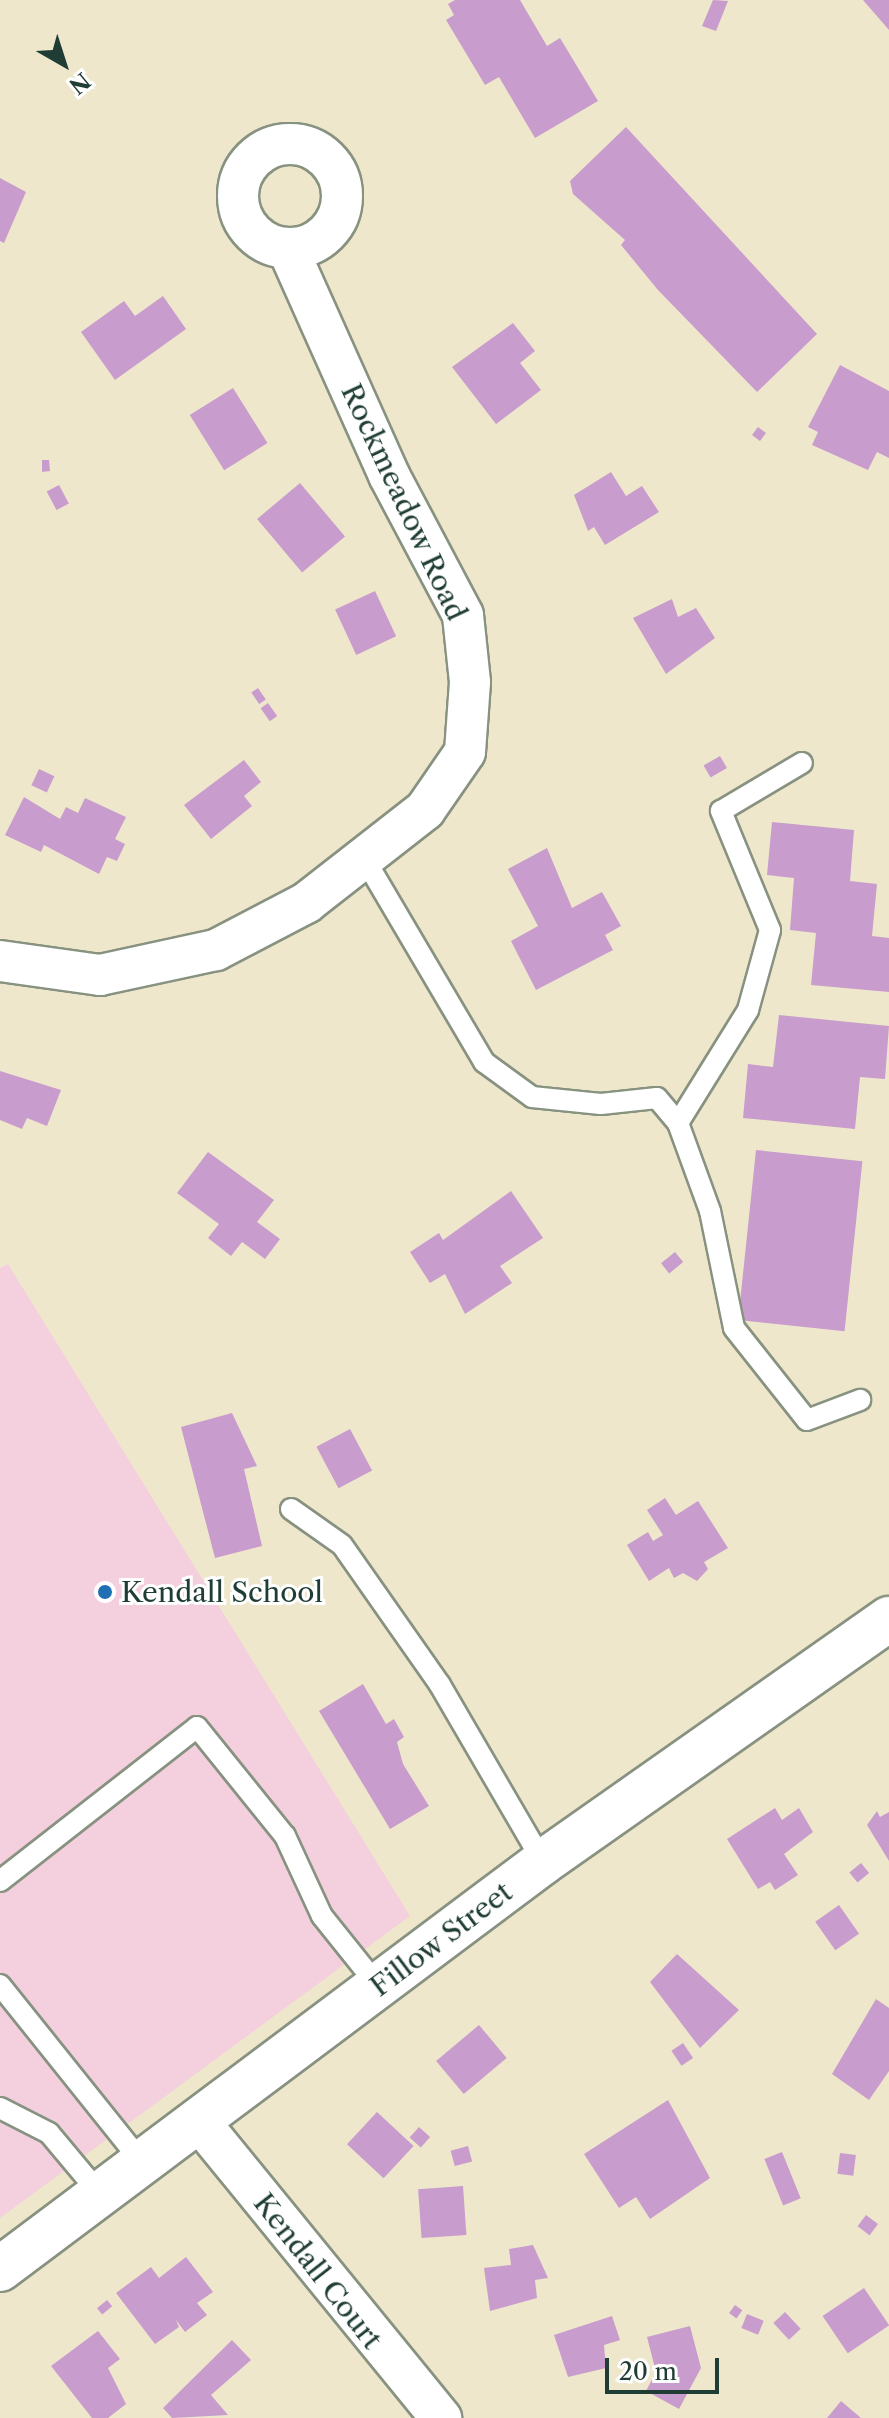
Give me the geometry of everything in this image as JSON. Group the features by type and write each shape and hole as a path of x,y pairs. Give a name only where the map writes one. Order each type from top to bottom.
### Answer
{"street":[{"name":"Rockmeadow Road","path":"0,961 100,975 216,950 306,903 425,810 465,752 470,682 463,615 389,475 288,249"},
{"name":"Fillow Street","path":"0,2269 543,1862 889,1619"},
{"name":"Kendall Court","path":"198,2120 441,2418"}],"lane":[{"path":"678,1123 748,1010 770,930 721,811 802,763"},
{"path":"364,858 484,1062 532,1097 601,1104 657,1098 678,1123 710,1211 734,1328 807,1420 860,1400"},
{"path":"291,1509 342,1545 440,1685 543,1862"},
{"path":"0,1881 197,1727 285,1836 322,1916 378,1986"},
{"path":"0,1985 142,2162"},
{"path":"0,2108 49,2133 100,2194"}],"shaded area":[{"name":"Kendall School","path":"8,1264 410,1916 0,2218 0,1268"}],"building":[{"path":"455,0 520,0 547,46 560,38 598,101 535,138 499,77 485,85 446,20 454,15 448,4"},
{"path":"713,0 728,1 716,31 702,26"},
{"path":"863,0 889,0 889,30"},
{"path":"626,127 817,334 757,392 658,290 621,245 625,240 573,194 570,181"},
{"path":"0,178 26,192 4,243 0,241"},
{"path":"163,296 186,329 115,380 81,332 124,301 135,316"},
{"path":"513,323 535,351 520,363 541,390 496,424 452,367"},
{"path":"840,365 889,391 889,458 877,452 868,470 812,445 818,432 808,427"},
{"path":"233,388 267,443 224,470 190,415"},
{"path":"758,427 766,433 760,441 752,435"},
{"path":"42,460 49,460 50,471 42,472"},
{"path":"611,472 626,496 642,486 659,512 605,545 594,527 588,531 574,495"},
{"path":"300,483 345,537 302,573 257,519"},
{"path":"59,485 69,504 56,510 47,492"},
{"path":"375,591 396,636 356,655 335,610"},
{"path":"672,599 678,617 696,608 715,638 666,674 633,618"},
{"path":"258,688 266,700 259,704 251,692"},
{"path":"268,703 277,716 270,721 261,708"},
{"path":"720,756 727,768 711,778 704,766"},
{"path":"244,760 261,782 244,796 252,806 211,839 184,805"},
{"path":"39,769 54,776 47,792 31,785"},
{"path":"24,797 60,819 66,807 78,813 85,798 126,817 115,839 125,844 117,861 107,857 99,874 44,845 41,852 5,835"},
{"path":"772,822 854,830 850,881 877,884 872,936 889,938 889,992 811,985 816,933 790,930 794,878 767,875"},
{"path":"547,848 572,908 602,892 621,926 605,935 613,950 536,990 511,941 538,926 508,869"},
{"path":"779,1015 889,1026 885,1079 860,1077 855,1129 743,1118 748,1064 773,1067"},
{"path":"0,1071 61,1090 47,1126 27,1118 22,1129 0,1120"},
{"path":"756,1150 862,1161 845,1331 738,1320"},
{"path":"208,1152 274,1200 257,1222 280,1239 265,1259 242,1242 231,1256 208,1238 219,1224 177,1193"},
{"path":"511,1191 543,1238 500,1266 512,1283 465,1314 445,1274 430,1283 410,1252 439,1233 443,1240"},
{"path":"675,1252 683,1262 669,1273 661,1263"},
{"path":"232,1413 257,1466 244,1469 262,1546 215,1558 181,1427"},
{"path":"350,1429 372,1470 339,1488 316,1447"},
{"path":"665,1498 676,1515 698,1501 728,1548 704,1562 708,1569 697,1581 683,1573 674,1578 669,1568 649,1581 627,1545 648,1532 653,1541 663,1535 647,1510"},
{"path":"363,1684 386,1724 394,1719 404,1737 397,1742 403,1764 429,1806 390,1829 319,1711"},
{"path":"775,1808 782,1820 799,1808 813,1832 784,1854 798,1875 775,1890 770,1882 758,1889 727,1839"},
{"path":"877,1811 880,1817 889,1812 889,1861 867,1825"},
{"path":"861,1863 869,1873 858,1883 849,1872"},
{"path":"839,1905 859,1934 835,1950 815,1922"},
{"path":"677,1954 739,2010 700,2048 650,1982"},
{"path":"876,1999 889,2008 889,2071 869,2100 832,2074"},
{"path":"479,2025 507,2058 464,2094 436,2061"},
{"path":"683,2043 693,2058 681,2066 671,2051"},
{"path":"668,2100 710,2178 650,2219 636,2197 619,2208 584,2154"},
{"path":"377,2112 414,2146 384,2178 347,2144"},
{"path":"419,2127 430,2137 421,2147 410,2137"},
{"path":"468,2146 472,2161 455,2166 451,2151"},
{"path":"782,2152 801,2198 783,2205 764,2159"},
{"path":"840,2153 856,2155 853,2176 837,2174"},
{"path":"463,2186 466,2235 422,2238 418,2189"},
{"path":"866,2215 878,2224 870,2235 858,2226"},
{"path":"533,2245 548,2278 535,2280 537,2298 490,2311 484,2268 511,2265 509,2249"},
{"path":"186,2257 213,2292 197,2303 207,2315 185,2332 176,2320 179,2327 155,2344 116,2293 151,2267 159,2278"},
{"path":"864,2288 889,2325 848,2353 823,2316"},
{"path":"107,2300 112,2306 102,2314 97,2308"},
{"path":"735,2305 742,2310 736,2318 729,2313"},
{"path":"785,2312 801,2329 789,2340 773,2323"},
{"path":"747,2314 764,2321 758,2335 741,2328"},
{"path":"612,2316 620,2340 604,2345 606,2368 568,2377 554,2335"},
{"path":"690,2326 701,2368 679,2409 646,2391 656,2372 647,2337"},
{"path":"98,2331 120,2359 108,2368 126,2404 108,2418 92,2418 51,2366"},
{"path":"232,2340 251,2360 211,2395 228,2415 172,2418 163,2408"},
{"path":"841,2401 861,2418 827,2418"}],"place":[{"name":"Kendall School","path":"105,1592"}]}
